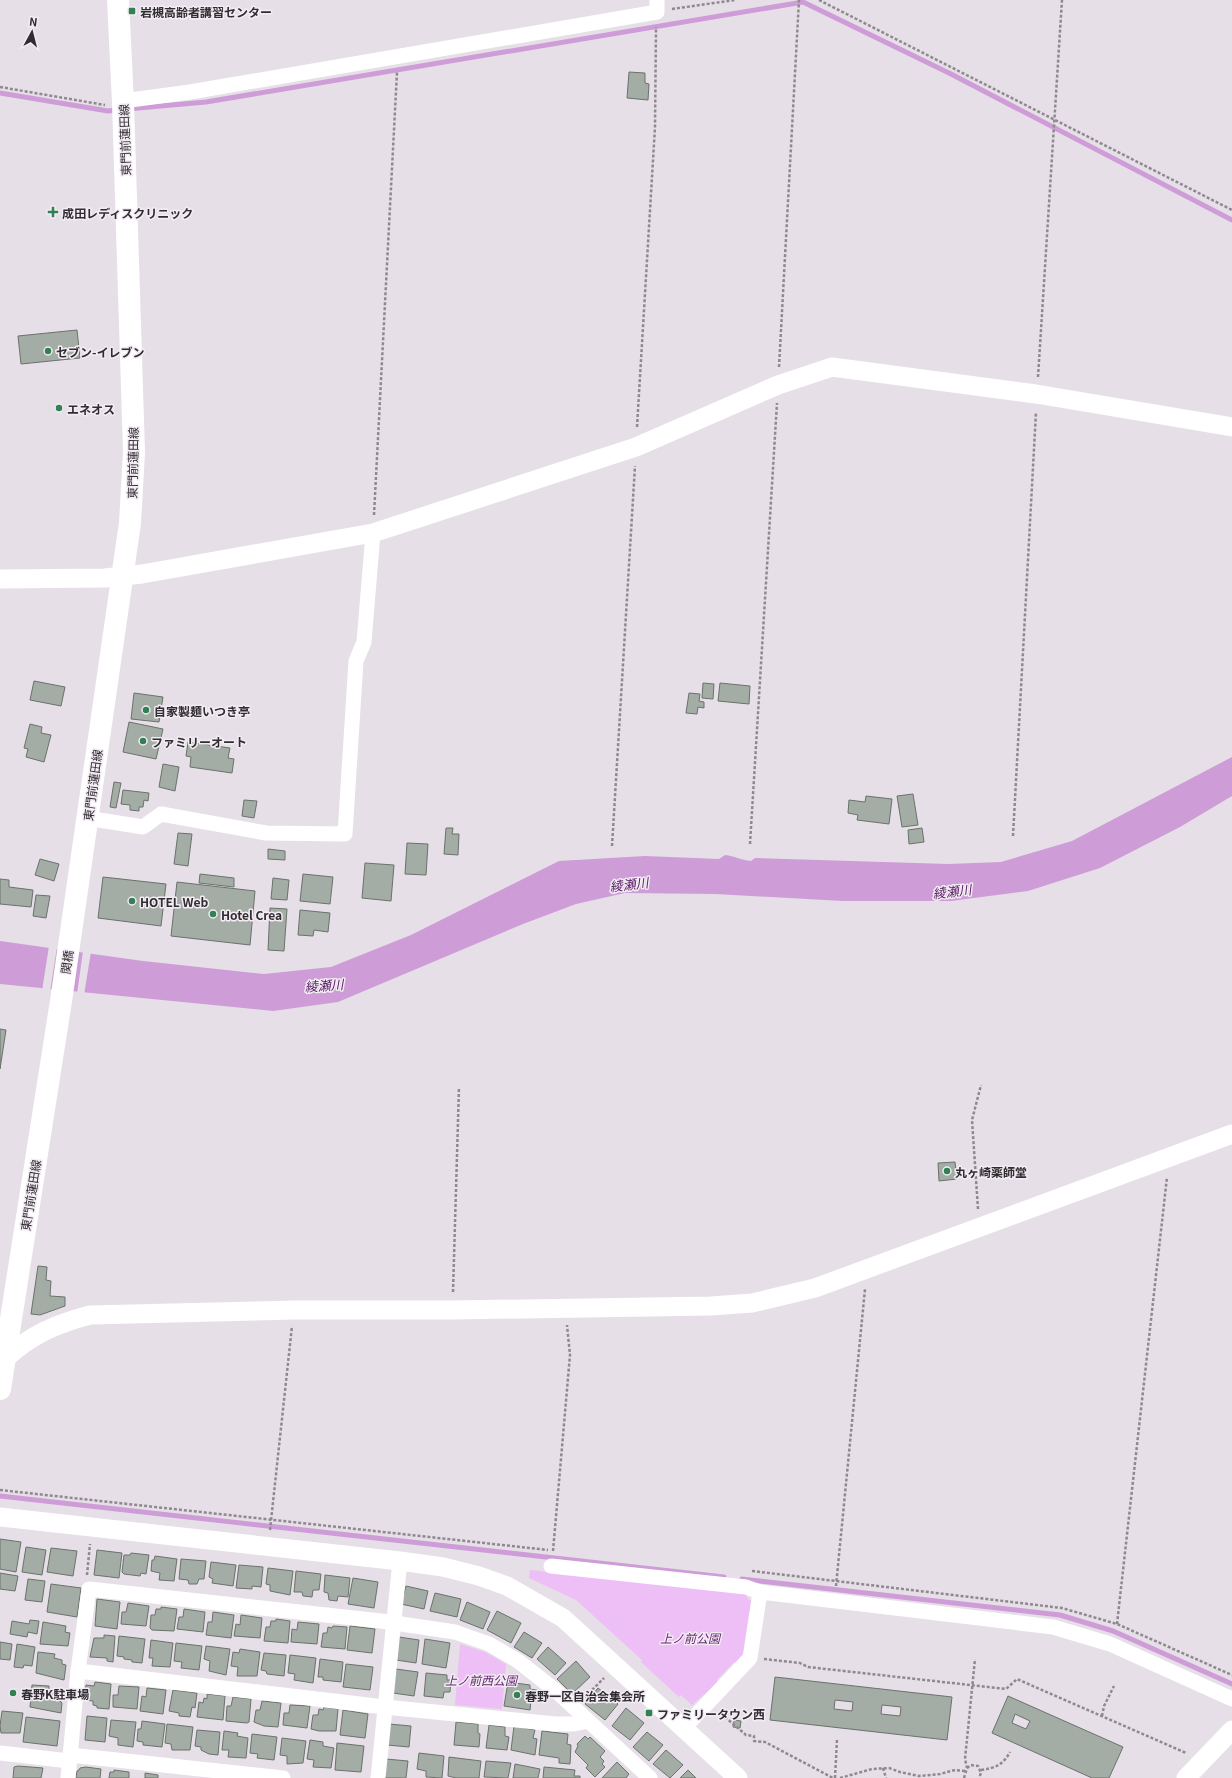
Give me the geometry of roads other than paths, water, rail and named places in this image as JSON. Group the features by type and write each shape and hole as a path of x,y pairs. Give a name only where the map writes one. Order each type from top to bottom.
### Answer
{"main road":[{"name":"東門前蓮田線","path":"72,923 130,523 134,452 118,0"},
{"name":"関橋","path":"61,1000 72,923"},
{"name":"東門前蓮田線","path":"0,1389 2,1361 61,1000"}],"street":[{"path":"123,108 190,92 657,6"},
{"path":"0,579 123,576 373,533 636,447 778,385 832,367 1036,394 1232,427"},
{"path":"87,818 143,827 161,814 266,833 345,834 356,661 364,642 373,533"},
{"path":"2,1361 20,1344 43,1331 67,1321 90,1315 294,1310 452,1310 711,1306 752,1303 815,1288 1232,1134"},
{"path":"0,1517 400,1561 443,1567 479,1576 507,1586 563,1618 684,1728 734,1777"},
{"path":"378,1778 400,1561"},
{"path":"551,1566 746,1587 760,1592 1065,1630 1110,1644 1232,1699"},
{"path":"68,1778 78,1670 89,1589 394,1622 455,1632 489,1644 518,1661 555,1690 650,1778"},
{"path":"684,1728 750,1658 760,1592"},
{"path":"78,1670 385,1707 554,1724 574,1724 588,1721"},
{"path":"1186,1778 1232,1730"},
{"path":"0,1758 0,1753 283,1778"}],"water":[{"name":"綾瀬川","path":"1232,757 1232,796 1180,827 1100,868 1028,891 951,901 843,901 715,894 625,893 576,904 523,924 338,1002 273,1011 0,984 0,941 143,961 264,974 331,967 411,935 559,861 645,856 719,859 725,855 751,861 755,858 948,864 1001,862 1072,841"}],"waterway":[{"path":"127,109 206,102 803,2 951,74 1232,220"},
{"path":"0,93 108,111 117,110"},
{"path":"0,1496 724,1577"},
{"path":"742,1579 1060,1615 1113,1631 1232,1684"}],"place":[{"name":"岩槻高齢者講習センター","path":"132,11"},
{"name":"成田レディスクリニック","path":"53,212"},
{"name":"セブン-イレブン","path":"48,351"},
{"name":"エネオス","path":"59,408"},
{"name":"自家製麺いつき亭","path":"146,710"},
{"name":"ファミリーオート","path":"143,741"},
{"name":"HOTEL Web","path":"132,901"},
{"name":"Hotel Crea","path":"213,914"},
{"name":"丸ヶ崎薬師堂","path":"947,1171"},
{"name":"春野K駐車場","path":"13,1693"},
{"name":"春野一区自治会集会所","path":"517,1695"},
{"name":"ファミリータウン西","path":"649,1713"}],"park label":[{"name":"上ノ前公園","path":"690,1637"},
{"name":"上ノ前西公園","path":"481,1679"}]}
